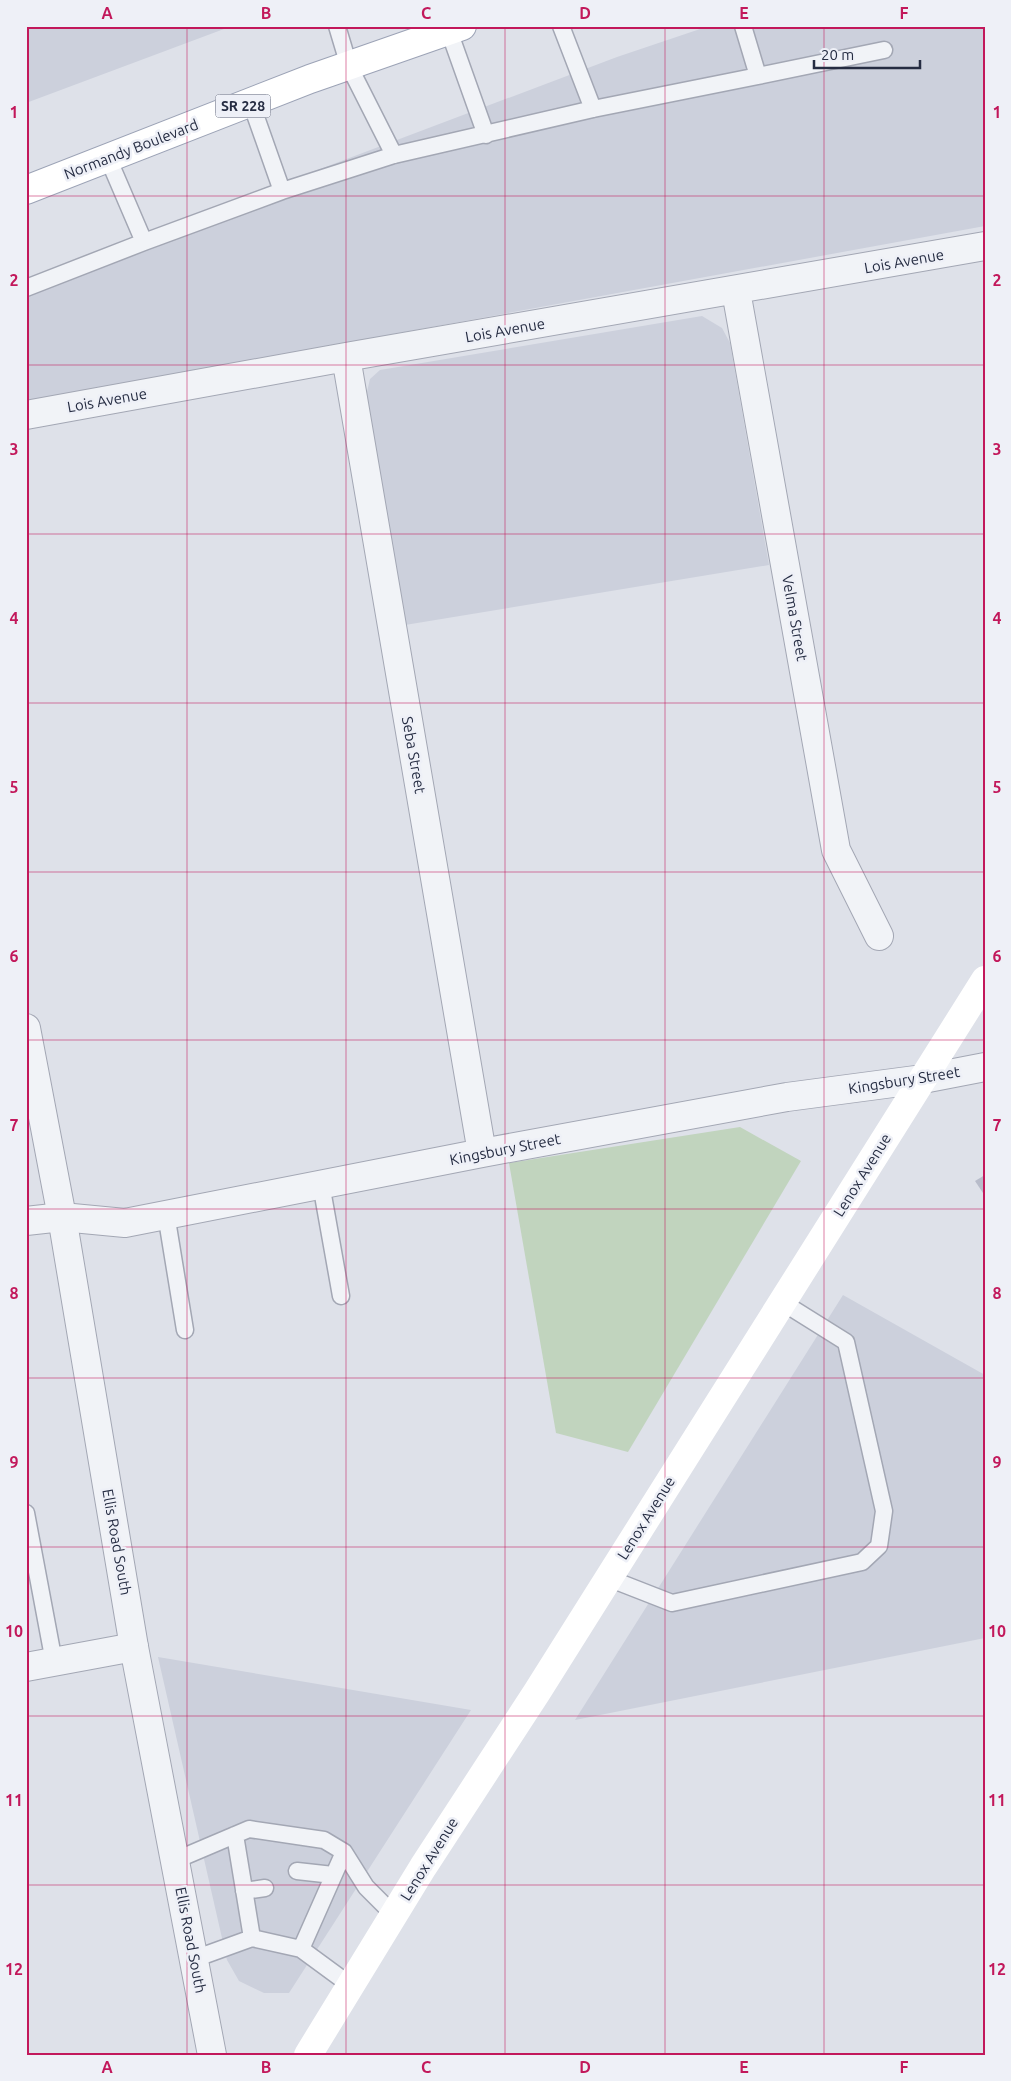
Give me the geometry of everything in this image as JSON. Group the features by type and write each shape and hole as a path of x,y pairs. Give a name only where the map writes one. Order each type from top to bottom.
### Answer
{"main road":[{"name":"Normandy Boulevard","path":"26,190 251,103 455,28"},
{"name":"Lenox Avenue","path":"308,2055 394,1915 985,980"}],"street":[{"name":"Lois Avenue","path":"26,415 346,357 736,291 985,246"},
{"name":"Velma Street","path":"736,291 836,850 880,936"},
{"name":"Seba Street","path":"346,357 482,1153"},
{"name":"Ellis Road South","path":"26,1028 62,1216 134,1646 212,2055"},
{"name":"Kingsbury Street","path":"26,1221 62,1216 124,1223 482,1153 786,1097 923,1079 985,1067"},
{"path":"26,1667 134,1646"}],"lane":[{"path":"337,26 349,66 394,155"},
{"path":"561,26 593,109"},
{"path":"743,26 758,76"},
{"path":"455,28 486,135"},
{"path":"26,288 282,191 394,155 593,109 884,50"},
{"path":"251,103 282,191"},
{"path":"108,158 144,242"},
{"path":"321,1184 341,1296"},
{"path":"166,1214 185,1330"},
{"path":"608,1578 672,1604 862,1562 879,1546 884,1511 846,1342 782,1302"},
{"path":"26,1513 54,1662"},
{"path":"176,1860 248,1829 324,1840 344,1852 366,1887 394,1915"},
{"path":"235,1835 252,1938"},
{"path":"301,1948 344,1852"},
{"path":"297,1871 333,1875"},
{"path":"244,1891 264,1888"},
{"path":"194,1959 252,1938 301,1948 350,1985"}],"shaded area":[{"path":"26,26 232,26 26,103"},
{"path":"709,26 985,26 985,226 26,401 26,280 617,57"},
{"path":"702,316 722,328 730,343 769,565 405,625 366,396 370,379 380,370"},
{"path":"843,1295 985,1375 985,1638 575,1720"},
{"path":"158,1657 471,1710 289,1993 264,1993 239,1981 227,1960"}],"green space":[{"path":"740,1127 801,1161 628,1452 556,1433 509,1163"}],"building":[{"path":"985,1175 985,1196 975,1181"}]}
